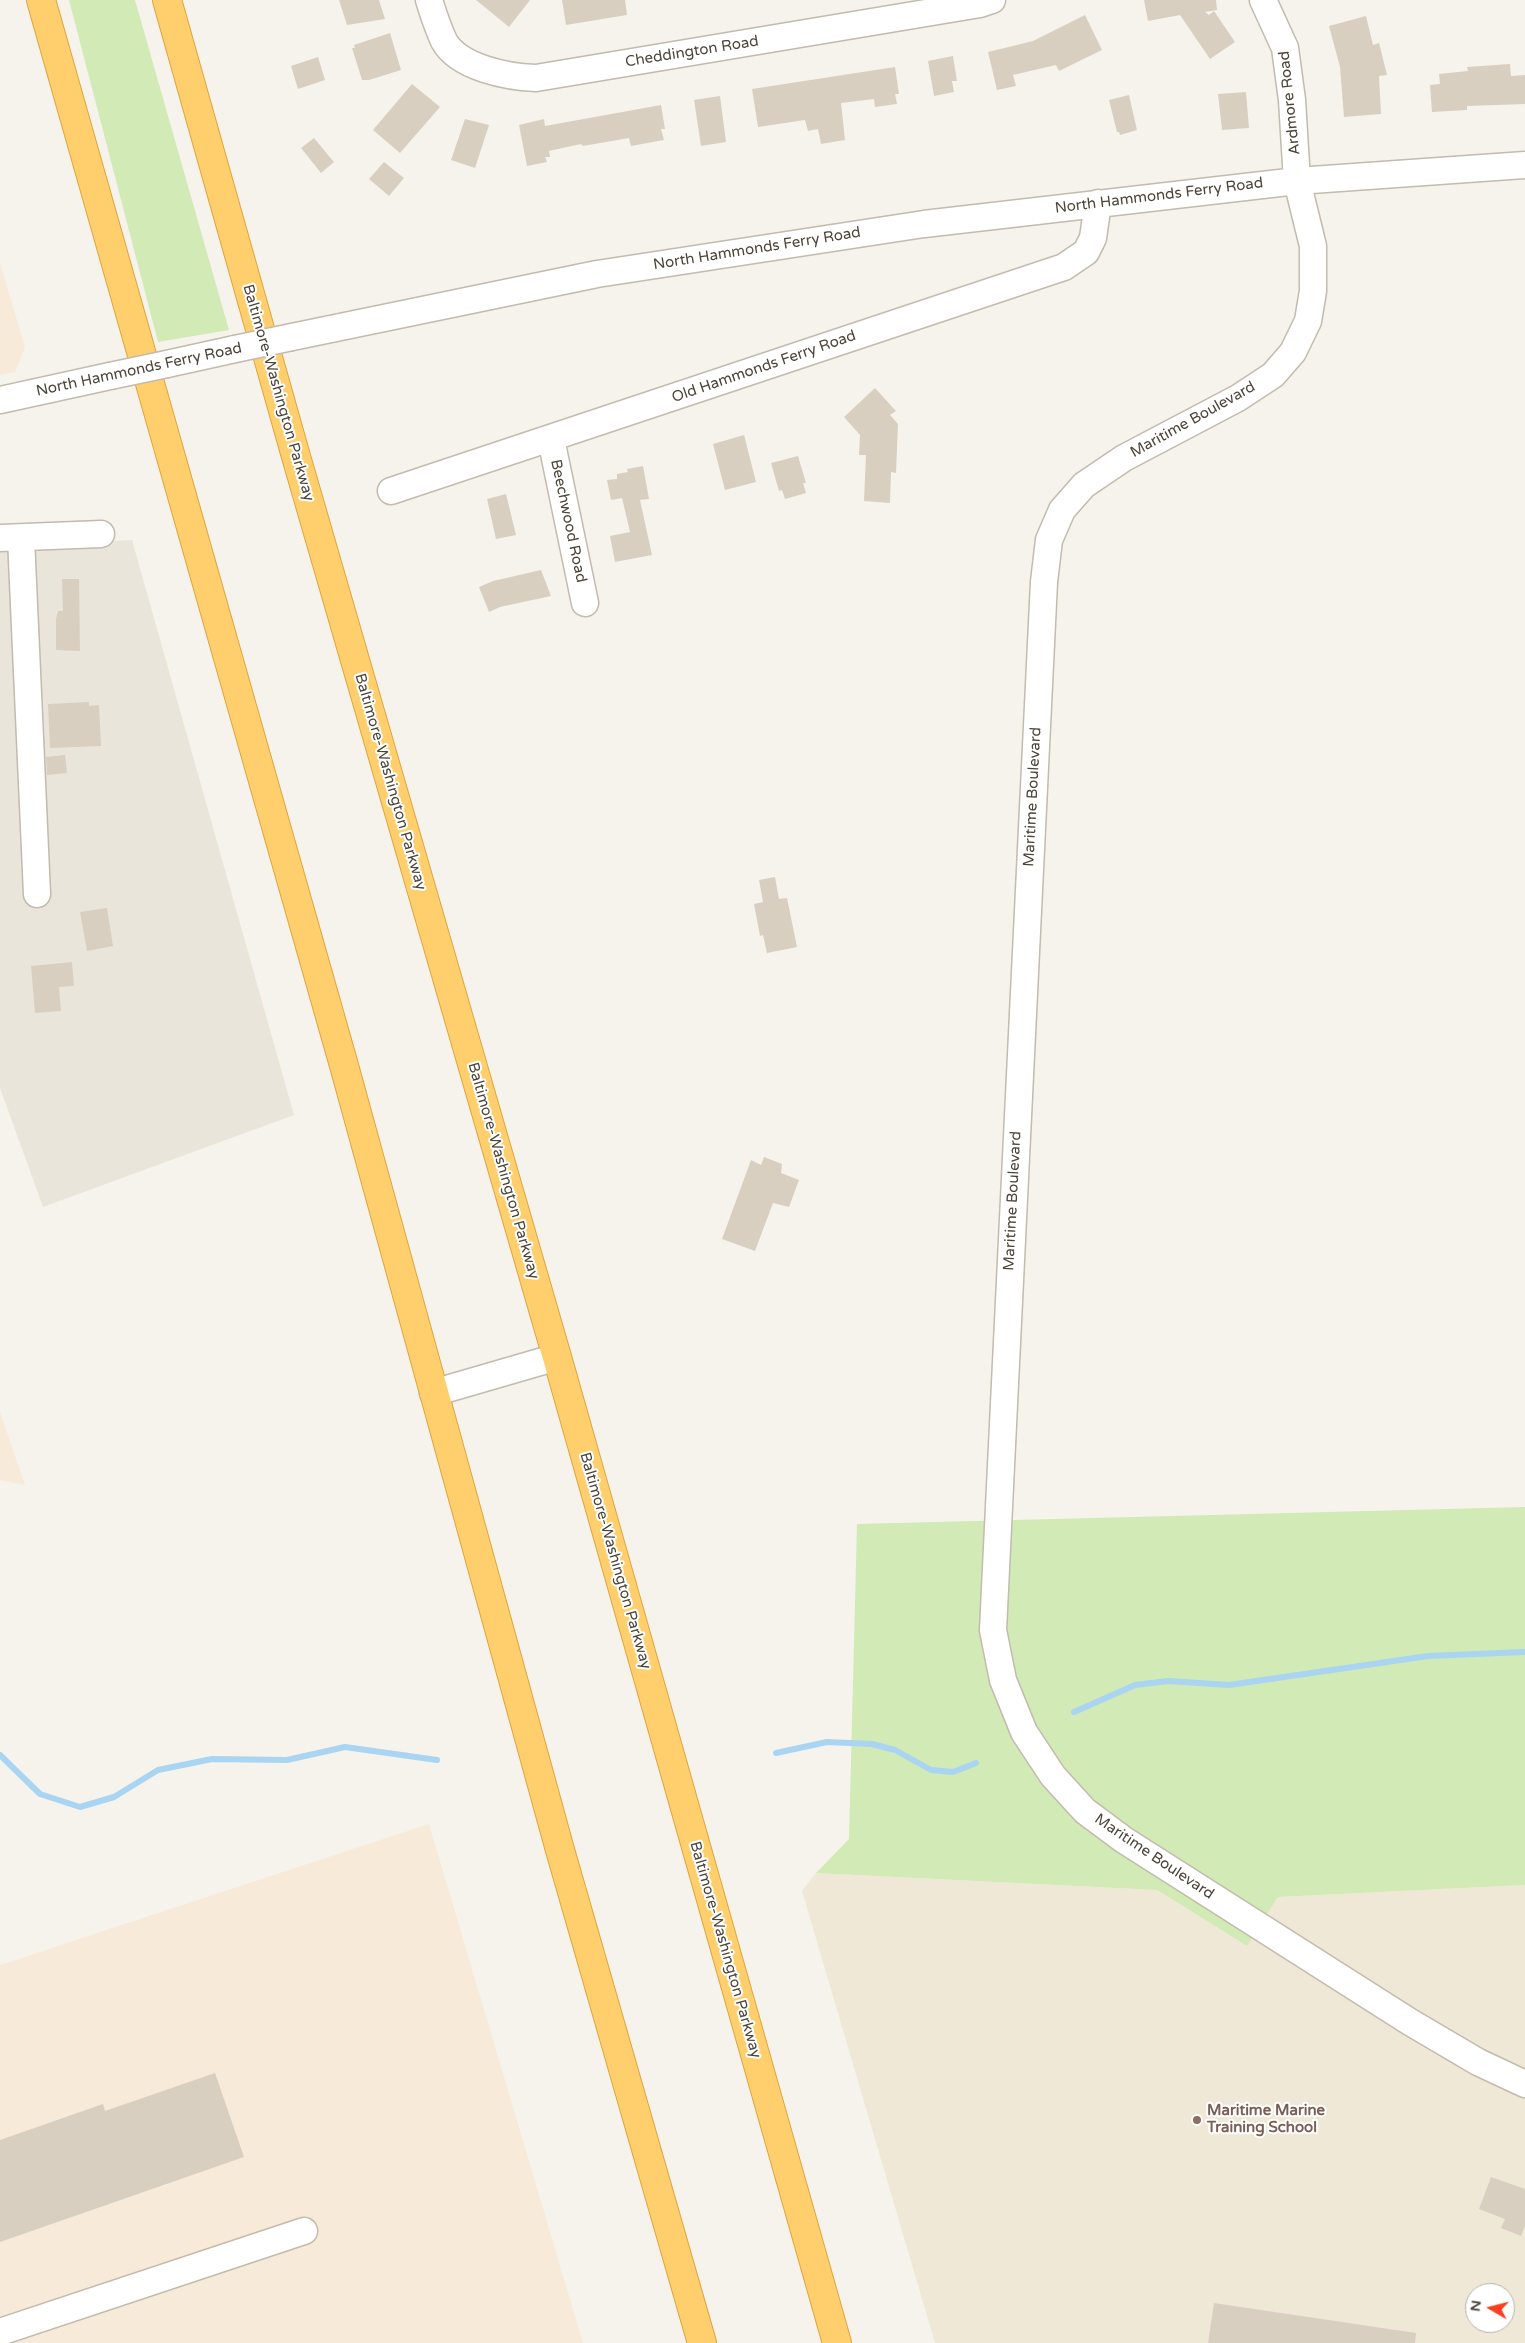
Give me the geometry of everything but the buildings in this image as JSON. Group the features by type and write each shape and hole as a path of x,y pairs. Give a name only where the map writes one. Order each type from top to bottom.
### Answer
{"highway":[{"path":"41,0 343,1062 560,1850 702,2343"},
{"name":"Baltimore-Washington Parkway","path":"167,0 297,460 557,1357 837,2343"}],"street":[{"name":"Cheddington Road","path":"429,0 445,42 465,61 516,77 536,78 980,4 992,0"},
{"name":"Ardmore Road","path":"1263,0 1285,48 1292,100 1297,181"},
{"name":"North Hammonds Ferry Road","path":"0,400 596,274 924,224 1098,203 1297,181 1525,165"},
{"name":"Maritime Boulevard","path":"1297,181 1312,246 1314,290 1308,321 1293,352 1273,375 1245,393 1124,458 1084,485 1062,510 1049,540 1044,582 993,1630 1003,1680 1024,1732 1052,1776 1085,1811 1124,1840 1410,2022 1478,2062 1525,2084"},
{"name":"Old Hammonds Ferry Road","path":"391,491 1064,267 1086,252 1093,238 1098,203"},
{"name":"Beechwood Road","path":"551,439 585,602"},
{"path":"37,894 10,538 101,534"},
{"path":"434,1393 557,1357"},
{"path":"0,2332 304,2231"}],"shaded area":[{"path":"0,263 25,347 15,372 0,375"},
{"path":"132,540 294,1115 43,1207 0,1088 0,547"},
{"path":"0,1412 25,1485 0,1480"},
{"path":"429,1824 583,2343 0,2343 0,1965"},
{"name":"Maritime Marine Training School","path":"816,1873 1157,1890 1247,1946 1278,1897 1525,1885 1525,2343 935,2343 802,1891"}],"green space":[{"path":"69,0 135,0 229,330 158,342"},
{"path":"1525,1507 1525,1885 1278,1897 1247,1946 1157,1890 816,1873 849,1839 857,1524"}],"waterway":[{"path":"1074,1712 1135,1685 1168,1681 1229,1685 1428,1656 1525,1652"},
{"path":"776,1753 827,1742 872,1744 895,1750 931,1770 953,1772 976,1763"},
{"path":"0,1755 40,1794 80,1807 114,1797 158,1770 212,1759 287,1760 345,1747 437,1760"}],"place":[{"name":"Maritime Marine Training School","path":"1197,2120"}]}
